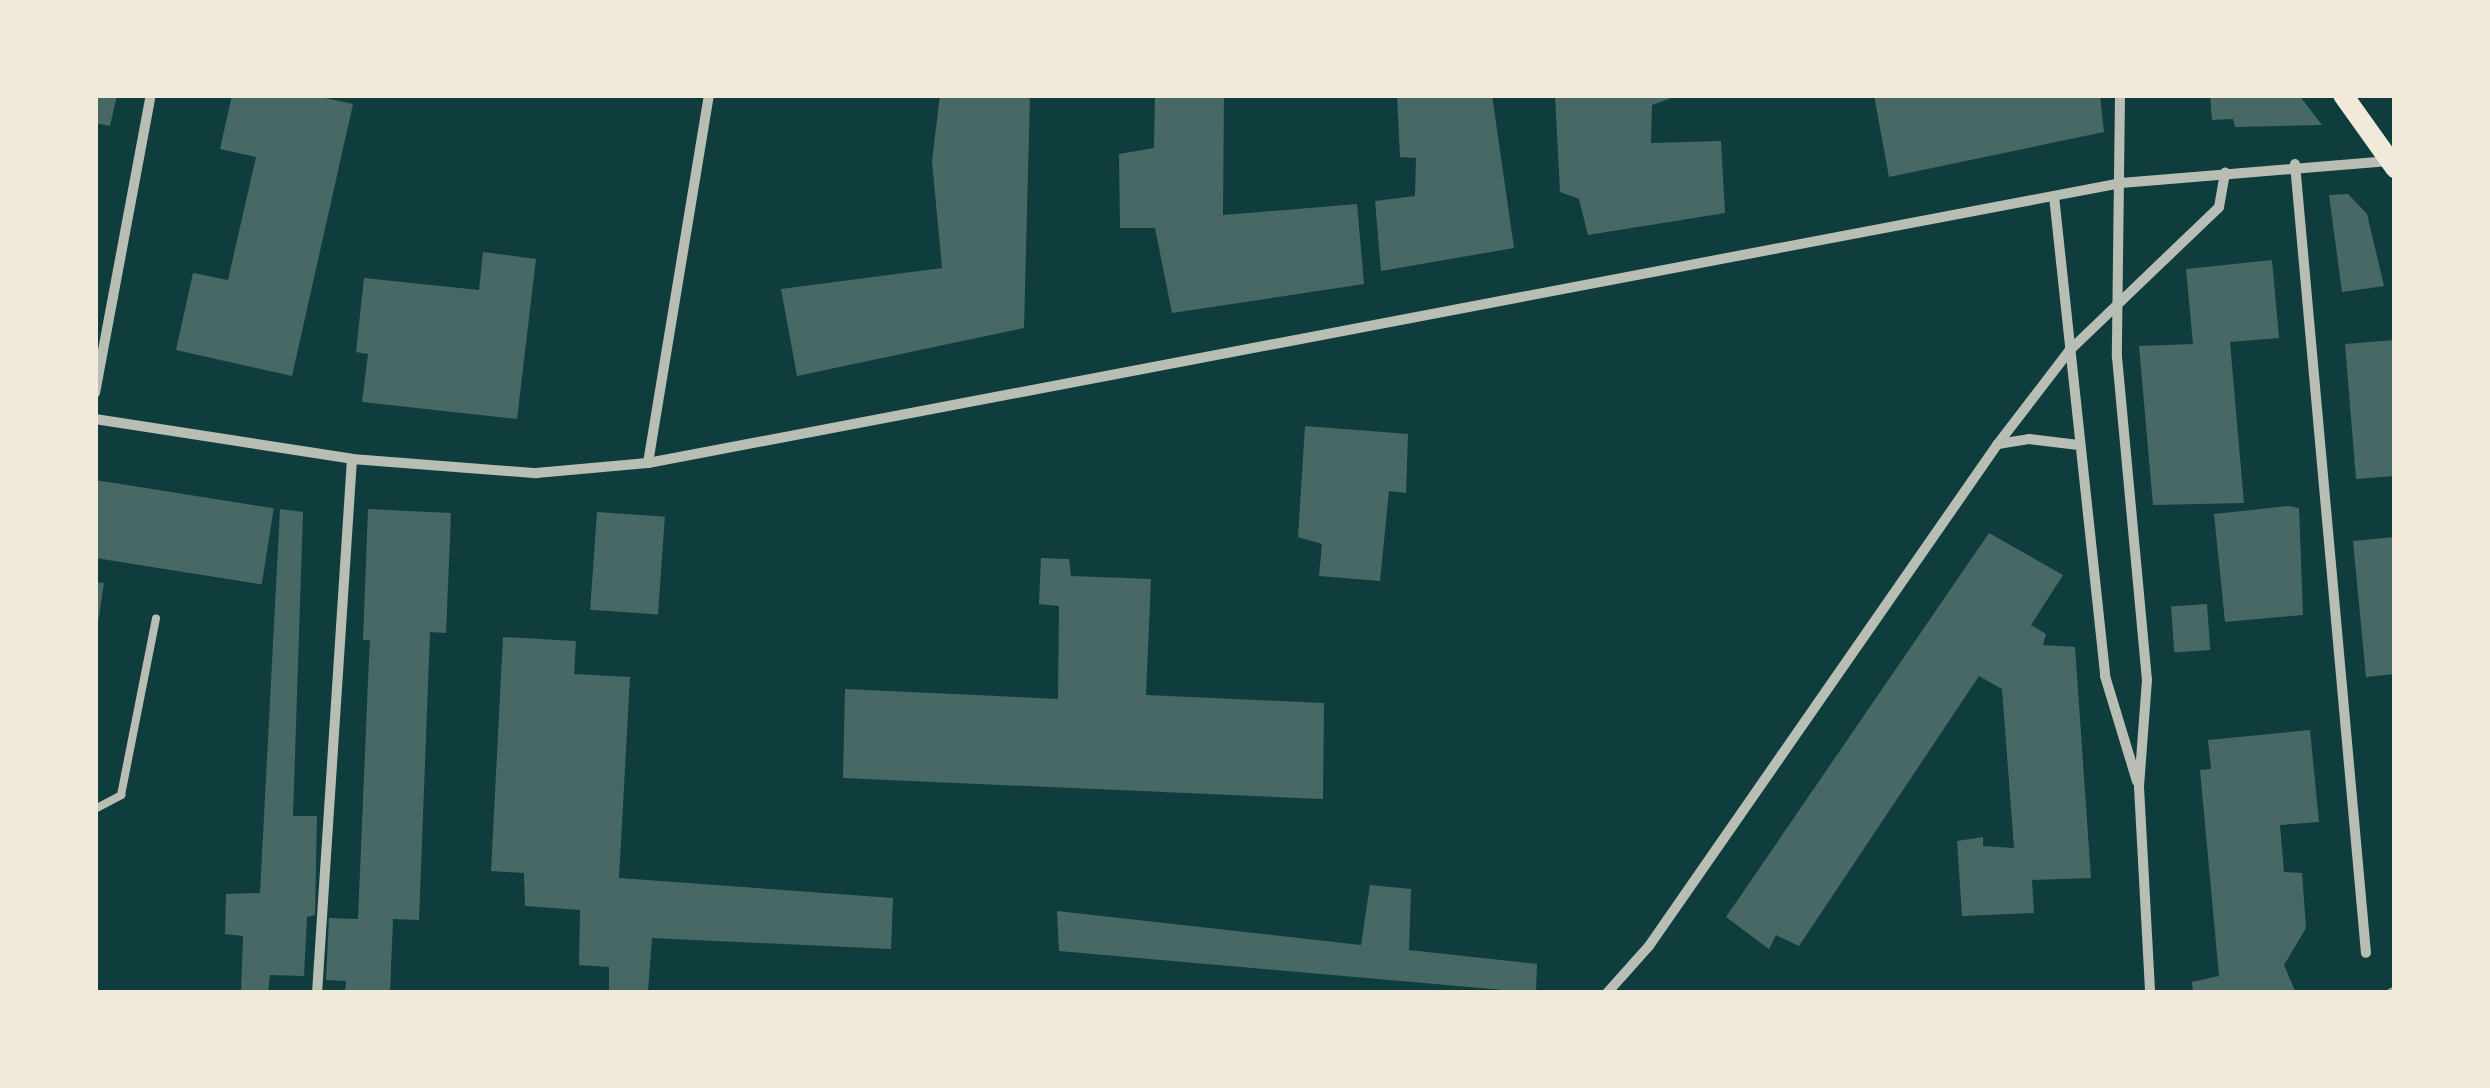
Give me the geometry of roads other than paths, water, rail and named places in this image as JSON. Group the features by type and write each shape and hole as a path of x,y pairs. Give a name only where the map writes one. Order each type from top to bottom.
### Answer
{"main road":[{"path":"2343,95 2395,164"}],"street":[{"path":"95,393 151,95"},
{"path":"648,463 708,95"},
{"path":"2120,95 2115,304 2147,680 2139,787 2150,993"},
{"path":"95,419 352,459 536,473 648,463 2120,183 2295,164 2395,164"},
{"path":"2295,164 2366,953"},
{"path":"1608,993 1650,946 1997,444 2069,351 2218,206 2225,172"},
{"path":"2054,196 2104,676 2139,787"},
{"path":"1997,444 2029,439 2079,445"},
{"path":"317,993 352,459"}],"lane":[{"path":"95,809 121,795 156,618"}],"railway":[{"path":"2390,993 2395,990"}]}
